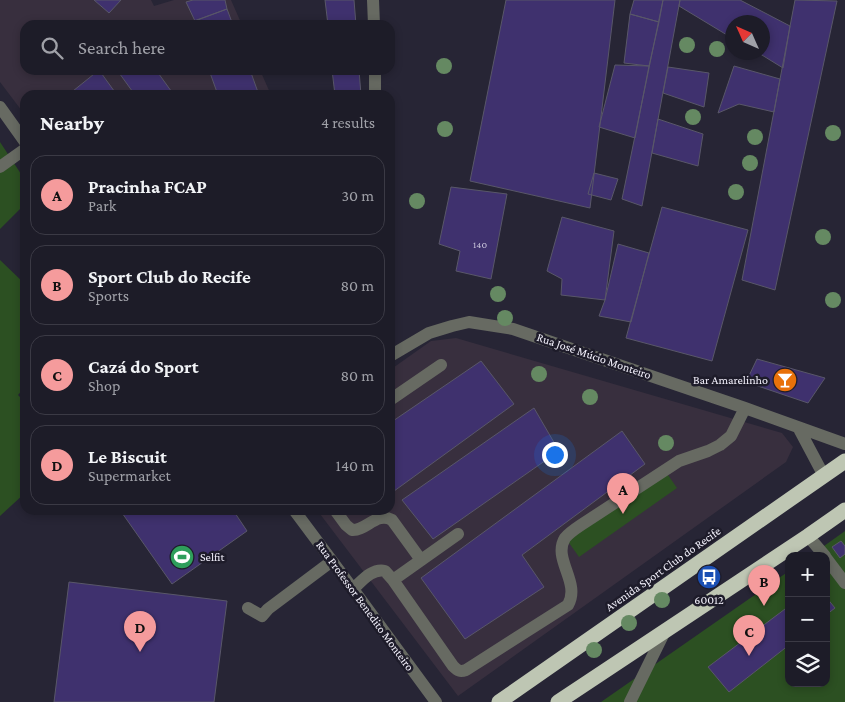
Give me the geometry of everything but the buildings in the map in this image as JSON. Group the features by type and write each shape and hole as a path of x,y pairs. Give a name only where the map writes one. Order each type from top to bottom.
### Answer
{"highway":[{"name":"Avenida Sport Club do Recife","path":"498,702 845,461"},
{"path":"558,702 845,510"}],"street":[{"path":"373,0 374,20"},
{"path":"375,75 376,90"},
{"path":"0,107 20,135"},
{"path":"0,167 20,153"},
{"name":"Rua José Múcio Monteiro","path":"395,353 429,333 469,322 513,329 845,444"},
{"path":"395,397 441,365"},
{"path":"353,589 376,570 385,570 454,666 459,671 466,670 568,604 572,596 571,587 561,550 567,536 580,525 679,461 720,445 731,436 745,408"},
{"path":"798,427 824,476"},
{"name":"Rua Professor Benedito Monteiro","path":"298,515 436,702"},
{"path":"339,515 352,530 359,530 384,517 392,520 421,560"},
{"path":"393,580 458,534"},
{"path":"808,536 821,552"},
{"path":"248,608 262,616 268,609 332,561"},
{"path":"830,564 845,583"},
{"path":"630,702 665,631"}],"shaded area":[{"path":"0,0 151,0 154,6 174,0 231,0 240,20 20,20 20,75 262,75 269,90 20,90 20,108 0,82"},
{"path":"456,338 782,433 793,447 786,462 458,696 321,515 395,515 395,366 431,341"}],"green space":[{"path":"0,142 20,172 20,209 0,229"},
{"path":"0,260 20,279 20,393 18,395 20,397 20,498 0,516"},
{"path":"666,472 677,488 579,557 567,540"},
{"path":"845,531 845,702 601,702 785,574 785,687 830,687 830,552 816,552"}],"place":[{"name":"Bar Amarelinho","path":"785,380"},
{"name":"Pracinha FCAP","path":"623,514"},
{"name":"Selfit","path":"182,557"},
{"name":"60012","path":"709,577"},
{"name":"Sport Club do Recife","path":"764,606"},
{"name":"Le Biscuit","path":"140,652"},
{"name":"Cazá do Sport","path":"749,656"}]}
